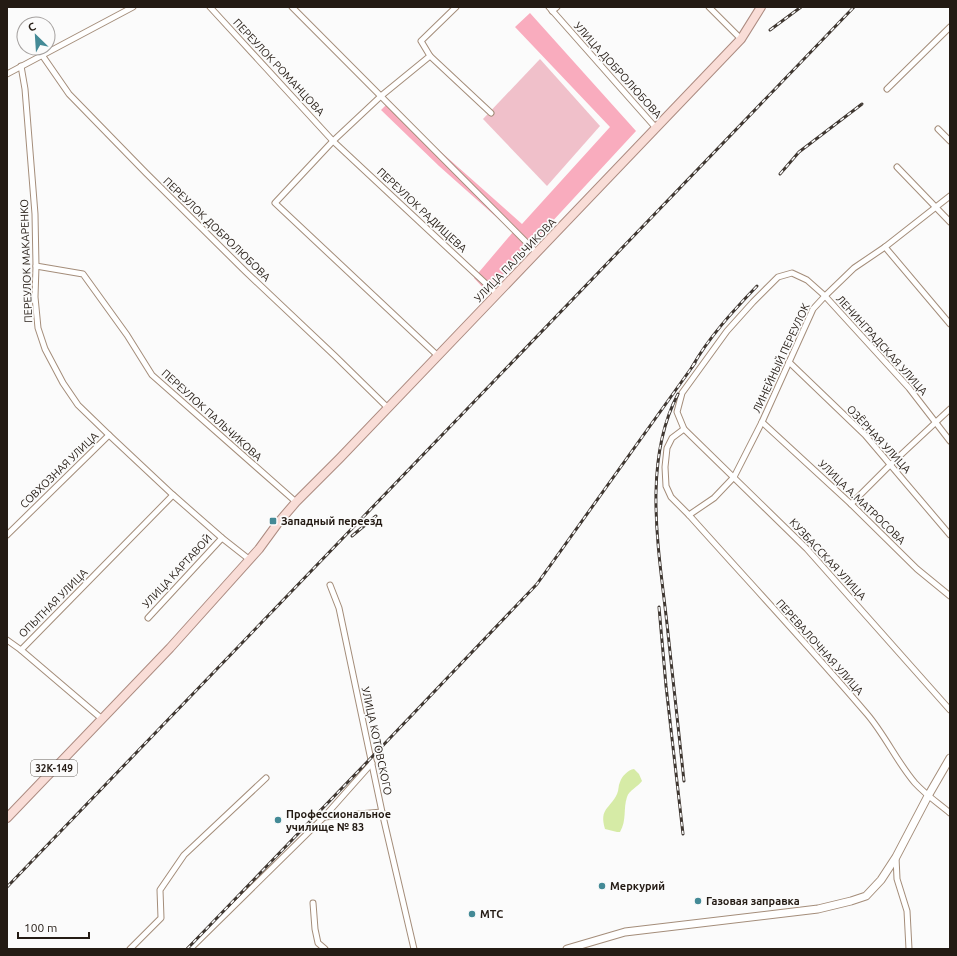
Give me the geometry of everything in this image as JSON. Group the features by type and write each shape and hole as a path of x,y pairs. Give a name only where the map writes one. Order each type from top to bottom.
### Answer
{"main road":[{"name":"УЛИЦА ПАЛЬЧИКОВА","path":"102,719 170,648 250,560 296,502 438,356 741,39 761,7"},
{"name":"32К-149","path":"7,818 102,719"},
{"path":"567,949 625,932 818,910 866,896 881,880 896,858 928,796 950,758"}],"street":[{"path":"56,48 133,7"},
{"name":"ПЕРЕУЛОК РОМАНЦОВА","path":"210,7 333,141"},
{"path":"292,7 537,252"},
{"path":"456,7 421,41 430,56 491,113"},
{"path":"550,9 556,7"},
{"path":"710,7 741,39"},
{"name":"УЛИЦА ДОБРОЛЮБОВА","path":"550,9 656,128"},
{"path":"887,89 950,27"},
{"path":"7,74 40,56"},
{"name":"ПЕРЕУЛОК ДОБРОЛЮБОВА","path":"43,56 69,94 140,167 246,272 388,408"},
{"path":"430,56 381,96 333,141 275,203 438,356"},
{"name":"ПЕРЕУЛОК МАКАРЕНКО","path":"21,66 25,88 34,206 36,266 35,298 38,328 45,349 63,383 78,405 109,436 174,495 222,538 250,560"},
{"path":"938,129 950,141"},
{"name":"ПЕРЕУЛОК РАДИЩЕВА","path":"333,141 497,294"},
{"path":"897,167 950,222"},
{"name":"ЛИНЕЙНЫЙ ПЕРЕУЛОК","path":"689,516 714,498 734,477 762,422 813,310 854,268 885,247 950,196"},
{"path":"885,247 950,324"},
{"name":"ПЕРЕУЛОК ПАЛЬЧИКОВА","path":"36,266 83,274 127,335 152,375 296,502"},
{"name":"ЛЕНИНГРАДСКАЯ УЛИЦА","path":"684,429 677,412 682,394 727,331 753,302 778,277 792,273 807,280 825,296 909,388 950,441"},
{"name":"ОЗЁРНАЯ УЛИЦА","path":"789,362 865,435 950,535"},
{"path":"851,504 950,409"},
{"name":"УЛИЦА А.МАТРОСОВА","path":"762,422 851,504 917,569 950,596"},
{"name":"КУЗБАССКАЯ УЛИЦА","path":"684,429 807,549 950,710"},
{"name":"ПЕРЕВАЛОЧНАЯ УЛИЦА","path":"684,429 672,438 667,448 665,467 666,486 671,497 825,666 872,720 903,768 915,783 928,796 950,813"},
{"name":"СОВХОЗНАЯ УЛИЦА","path":"7,535 109,436"},
{"name":"ОПЫТНАЯ УЛИЦА","path":"102,719 21,650 174,495"},
{"name":"УЛИЦА КАРТАВОЙ","path":"148,618 222,538"},
{"name":"УЛИЦА КОТОВСКОГО","path":"330,585 339,608 370,759 414,949"},
{"path":"7,640 21,650"},
{"path":"190,949 324,817 372,763"},
{"path":"130,949 160,918 160,890 184,855 266,778"},
{"path":"324,817 382,812"},
{"path":"896,858 897,879 907,911 909,949"},
{"path":"313,903 315,929 318,943 325,949"}],"shaded area":[{"path":"530,13 636,131 487,292 474,278 513,232 439,166 381,110 387,104 522,224 610,127 515,27"},
{"path":"540,59 600,126 547,186 483,119"},
{"path":"634,769 639,774 642,781 628,795 622,828 620,832 605,829 603,817 604,813 617,794 622,778 627,772"}],"railway":[{"path":"770,30 801,7"},
{"path":"7,887 854,7"},
{"path":"780,174 799,152 862,104"},
{"path":"692,367 730,315 757,286"},
{"path":"187,949 537,584 695,363"},
{"path":"678,394 667,420 660,448 656,507 660,567 684,781"},
{"path":"352,536 376,516"},
{"path":"659,607 666,686 683,834"}],"place":[{"name":"Западный переезд","path":"273,521"},
{"name":"Профессиональное училище № 83","path":"278,820"},
{"name":"Меркурий","path":"602,886"},
{"name":"Газовая заправка","path":"698,901"},
{"name":"МТС","path":"472,914"}]}
